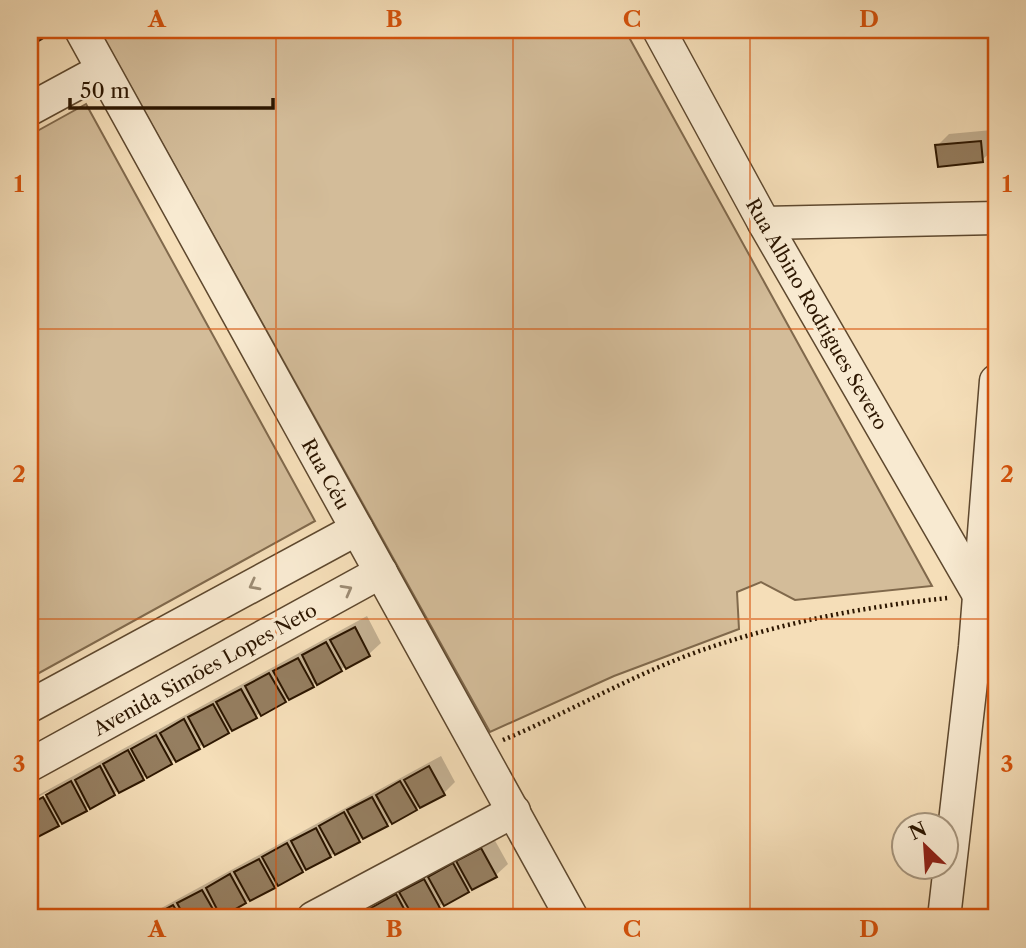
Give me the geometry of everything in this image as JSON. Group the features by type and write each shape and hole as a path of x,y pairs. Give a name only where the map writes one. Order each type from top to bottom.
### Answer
{"street":[{"name":"Rua Céu","path":"80,30 572,918"},
{"name":"Rua Albino Rodrigues Severo","path":"659,30 764,223 979,596"},
{"path":"30,109 102,70"},
{"path":"764,223 996,218"},
{"path":"944,918 985,648 979,596 996,381"},
{"path":"30,706 357,529"},
{"name":"Avenida Simões Lopes Neto","path":"30,765 381,572"},
{"path":"313,918 514,811"}],"path":[{"path":"480,749 550,720 637,676 708,648 796,624 898,603 979,596"}],"shaded area":[{"path":"99,30 625,30 932,586 795,600 761,582 737,592 739,629 614,676 490,732"},
{"path":"86,104 315,521 30,678 30,135"}],"building":[{"path":"30,30 37,30 42,39 30,46"},
{"path":"981,141 983,162 938,167 935,145"},
{"path":"355,627 370,656 346,669 330,640"},
{"path":"326,642 342,671 317,685 302,655"},
{"path":"298,658 314,687 289,700 273,671"},
{"path":"269,673 286,702 261,716 245,686"},
{"path":"241,689 257,718 232,731 216,702"},
{"path":"213,704 229,733 204,747 188,717"},
{"path":"184,719 200,749 176,762 160,733"},
{"path":"156,735 172,764 147,778 131,749"},
{"path":"128,750 144,780 119,793 103,764"},
{"path":"100,766 115,795 90,809 75,780"},
{"path":"429,766 445,795 420,808 404,780"},
{"path":"71,781 87,811 62,824 46,795"},
{"path":"400,781 417,810 392,824 376,795"},
{"path":"43,797 59,826 34,839 30,832 30,804"},
{"path":"372,797 388,826 363,839 347,810"},
{"path":"344,812 360,842 335,855 319,826"},
{"path":"316,828 331,857 306,870 291,841"},
{"path":"287,843 303,872 278,886 262,857"},
{"path":"481,848 497,877 472,890 456,861"},
{"path":"259,859 275,888 250,901 234,872"},
{"path":"453,863 469,892 444,906 428,877"},
{"path":"230,874 246,903 221,917 206,888"},
{"path":"424,879 440,908 421,918 414,918 399,892"},
{"path":"202,890 218,918 185,918 177,903"},
{"path":"396,894 409,918 377,918 371,908"},
{"path":"173,905 181,918 149,918"}]}
